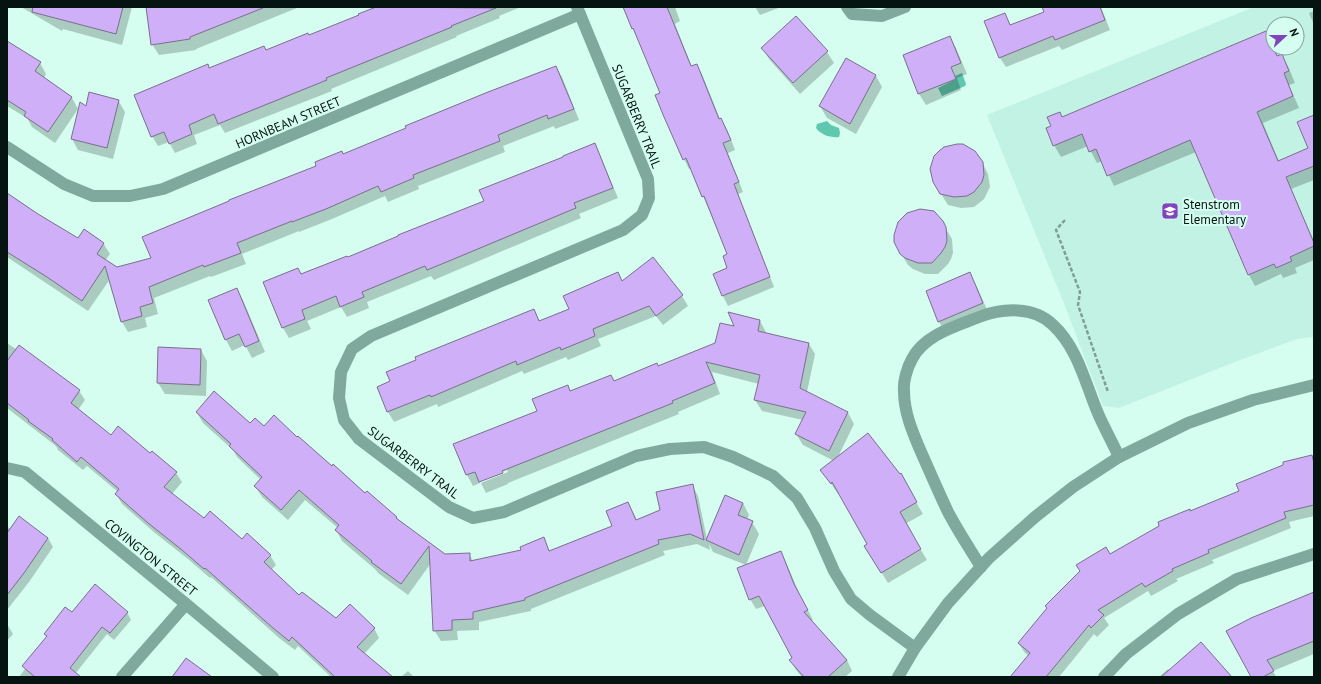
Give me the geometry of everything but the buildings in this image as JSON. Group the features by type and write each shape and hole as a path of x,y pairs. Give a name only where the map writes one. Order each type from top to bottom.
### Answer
{"street":[{"path":"847,7 852,14 882,16 905,7"},
{"name":"HORNBEAM STREET","path":"7,147 64,184 93,196 130,196 163,189 578,10"},
{"name":"SUGARBERRY TRAIL","path":"578,10 648,178 649,198 642,215 623,230 371,336 352,349 341,372 339,398 344,420 359,439 448,507 473,518 504,512 636,456 670,449 704,447 733,457 773,476 797,498 815,528 834,571 851,599 915,648"},
{"path":"981,567 949,514 911,426 906,409 904,391 906,378 912,359 923,346 935,336 981,316 1004,310 1021,310 1042,317 1053,325 1074,354 1098,413 1119,457"},
{"path":"898,677 915,648 948,603 988,558 1035,517 1068,491 1119,457 1188,423 1253,400 1314,385"},
{"name":"COVINGTON STREET","path":"7,468 25,472 273,677"},
{"path":"1104,677 1126,654 1178,614 1237,579 1314,554"},
{"path":"122,677 186,604"}],"path":[{"path":"1065,220 1056,230 1080,292 1078,305 1110,399"}],"shaded area":[{"name":"Stenstrom Elementary","path":"1254,7 1314,7 1314,337 1297,339 1119,408 1103,406 1065,306 987,115"},
{"path":"962,73 966,84 965,86 942,96 938,88 956,79 955,76"},
{"path":"827,121 831,125 839,128 839,137 826,136 816,128 817,124"}],"place":[{"name":"Stenstrom Elementary","path":"1170,211"}]}
